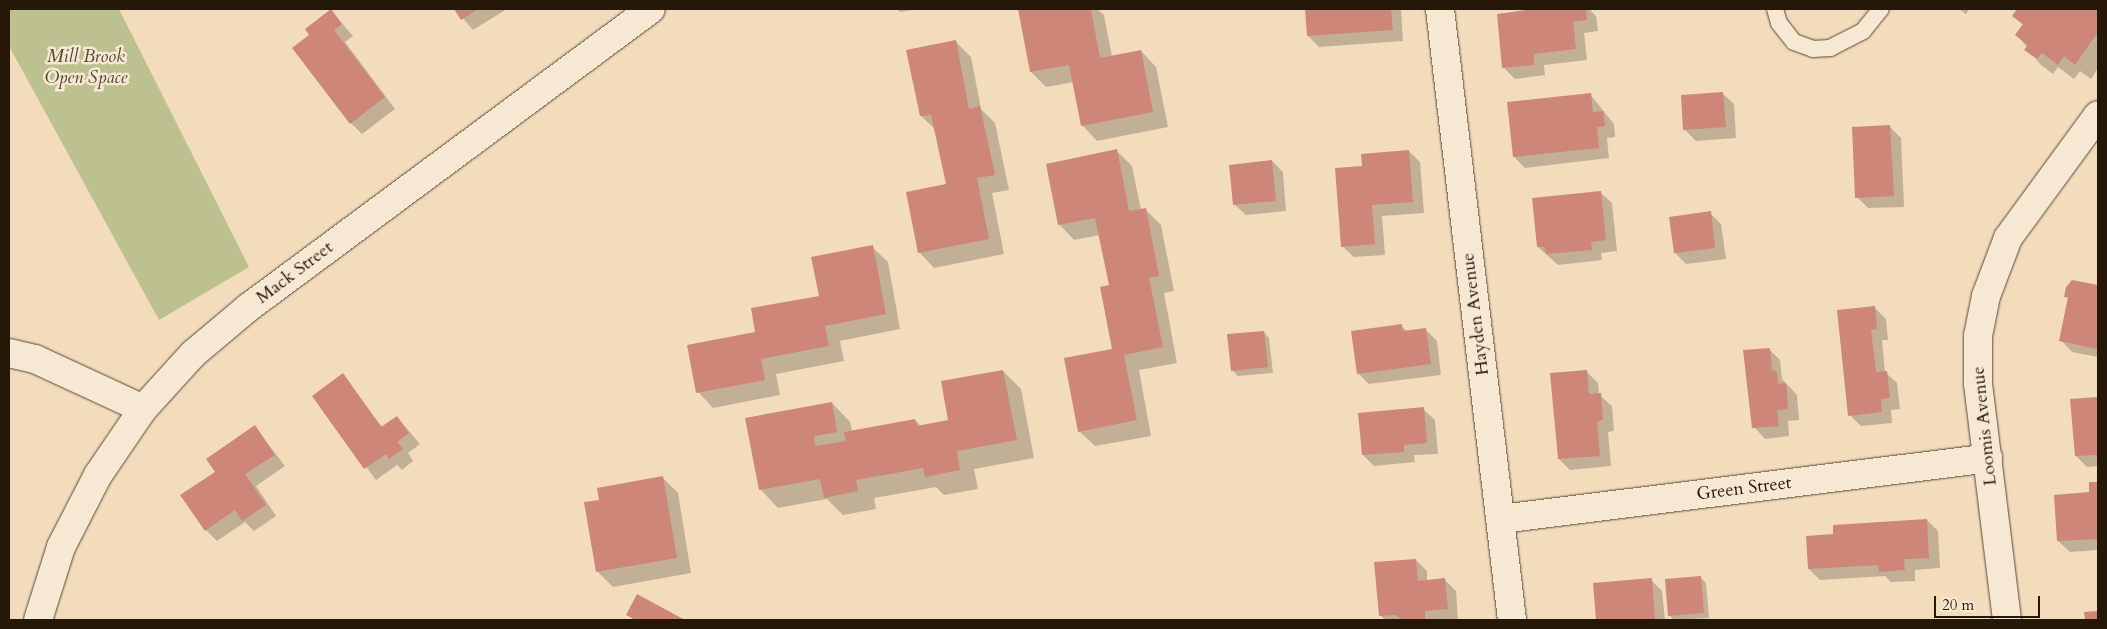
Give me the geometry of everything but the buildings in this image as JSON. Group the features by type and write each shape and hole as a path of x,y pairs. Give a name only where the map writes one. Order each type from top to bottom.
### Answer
{"street":[{"name":"Mack Street","path":"38,620 61,547 98,475 143,409 193,354 250,307 651,9"},
{"name":"Hayden Avenue","path":"1440,9 1512,620"},
{"name":"Loomis Avenue","path":"2007,620 1978,383 1978,336 1986,296 2008,238 2098,115"},
{"path":"9,353 36,358 143,409"},
{"name":"Green Street","path":"1500,519 1988,458"}],"lane":[{"path":"1775,9 1779,23 1794,42 1813,49 1830,48 1863,31 1881,9"}],"green space":[{"name":"Mill Brook Open Space","path":"9,9 119,9 249,267 159,320 9,46"}]}
